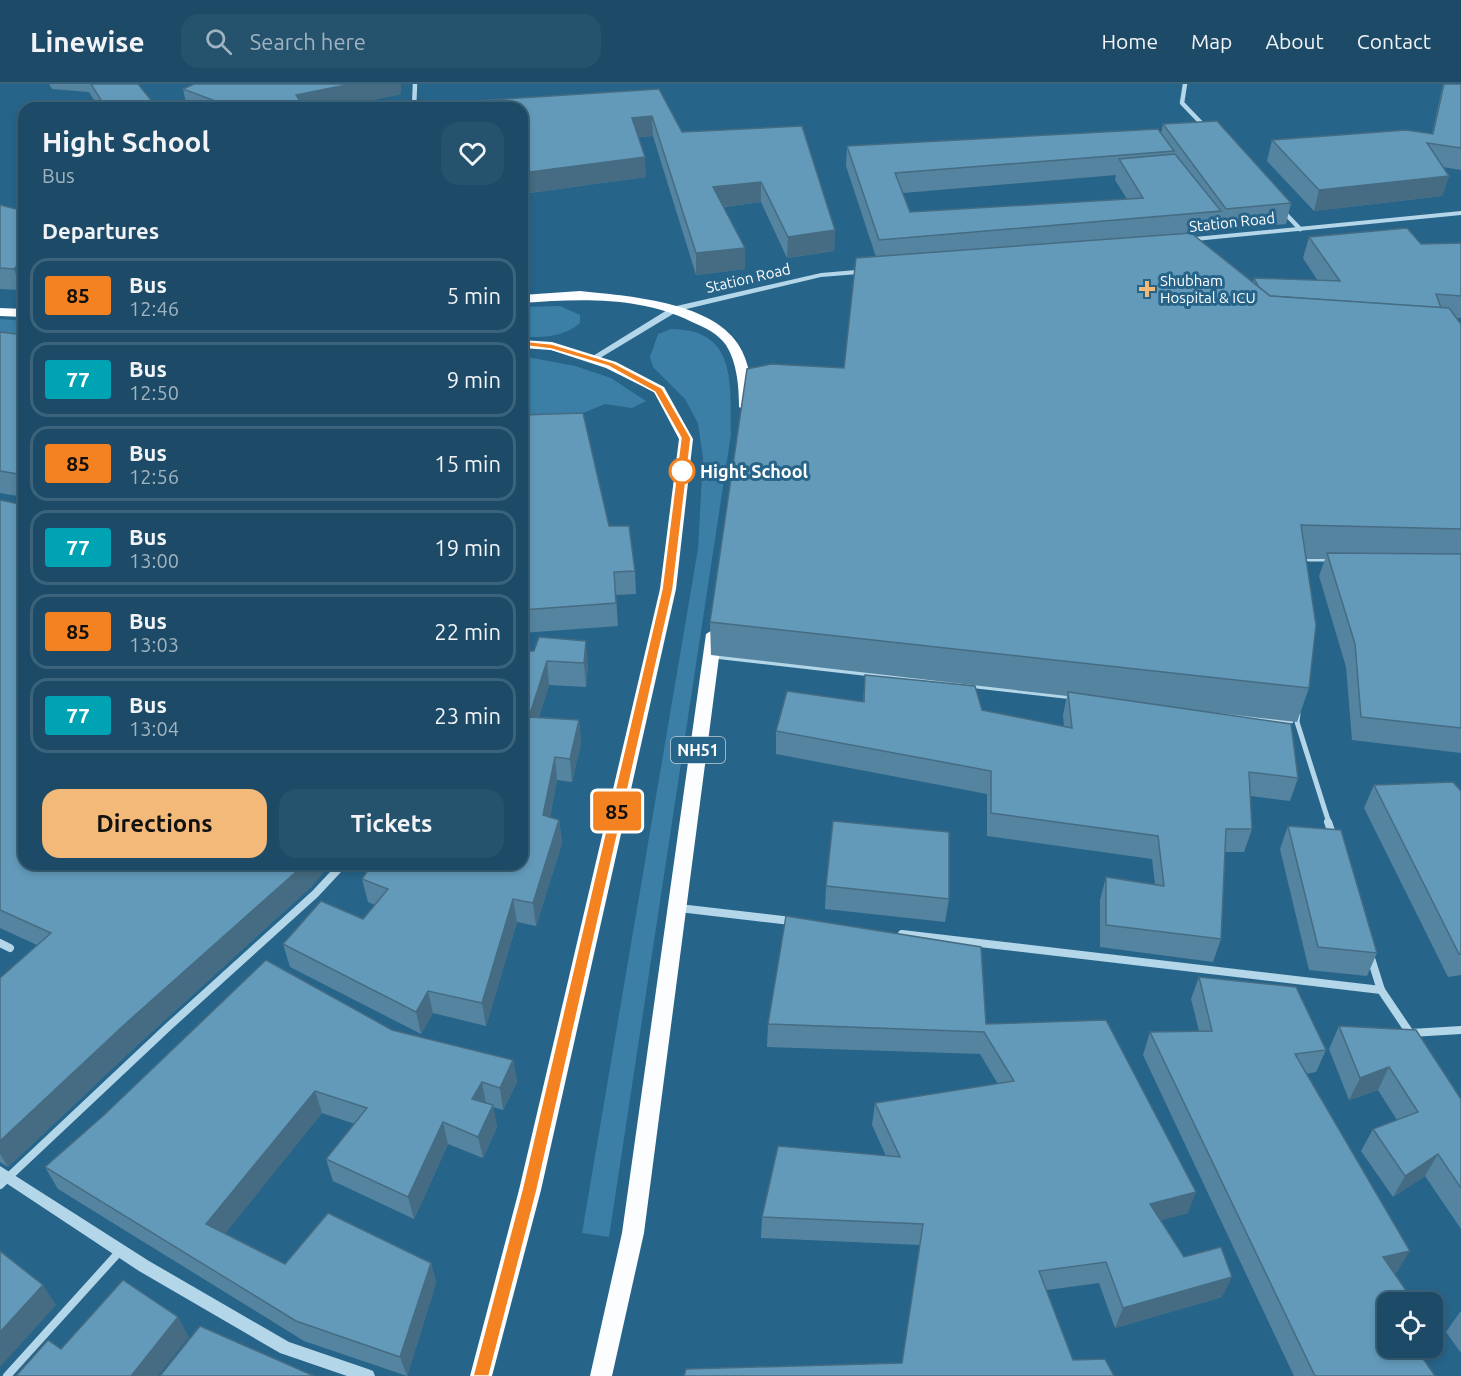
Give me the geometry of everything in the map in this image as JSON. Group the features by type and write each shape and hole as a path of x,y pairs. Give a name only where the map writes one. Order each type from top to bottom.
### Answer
{"highway":[{"path":"528,298 580,295 654,303 675,309 719,330 733,346 744,381 747,401 744,422"},
{"path":"0,312 18,313"},
{"path":"481,1376 530,1190 668,589 686,438 659,390 611,364 552,346 528,344"},
{"name":"NH51","path":"601,1376 633,1233 716,621"}],"street":[{"path":"414,102 416,84"},
{"path":"1185,84 1182,103 1213,136"},
{"path":"1281,208 1300,229"},
{"name":"Station Road","path":"1172,241 1461,213"},
{"name":"Station Road","path":"592,359 675,309 821,275 879,270"},
{"path":"1302,559 1336,559"},
{"path":"711,655 1087,698"},
{"path":"1300,701 1297,722 1336,845"},
{"path":"1180,709 1297,722"},
{"path":"337,870 315,894 3,1178 120,1251 285,1348 368,1376"},
{"path":"676,908 794,922"},
{"path":"888,933 1381,990"},
{"path":"0,943 10,948"},
{"path":"1367,946 1381,990 1416,1043"},
{"path":"1410,1033 1461,1030"},
{"path":"7,1376 120,1251"}],"shaded area":[{"path":"560,306 580,315 580,323 560,334 528,337 528,307"},
{"path":"0,319 18,320 18,354 0,352"},
{"path":"671,329 693,332 708,339 719,349 726,363 729,379 731,434 609,1237 582,1233 698,549 703,458 698,423 685,399 653,367 650,357 658,334"},
{"path":"528,357 575,366 611,378 646,401 632,408 605,404 528,436"}],"building":[{"path":"91,84 138,84 153,102 102,102"},
{"path":"194,84 351,84 296,95 301,102 218,102 183,89"},
{"path":"1444,84 1461,84 1461,148 1427,143 1449,176 1319,190 1272,140 1406,130 1433,134"},
{"path":"659,89 682,132 802,126 835,230 788,237 761,182 713,187 745,248 696,253 652,116 632,118 645,157 528,172 528,102 474,101"},
{"path":"1217,121 1291,203 1226,209 1163,124"},
{"path":"1158,129 1174,151 895,173 910,212 1143,198 1119,159 1175,154 1221,211 879,240 847,146"},
{"path":"0,205 18,210 18,265 14,269 0,268"},
{"path":"1407,228 1421,244 1461,243 1461,296 1436,294 1441,308 1270,296 1258,286 1254,278 1340,281 1309,237"},
{"path":"1191,233 1270,296 1449,308 1461,324 1461,529 1301,525 1316,625 1309,688 710,622 747,369 771,364 844,368 856,258"},
{"path":"0,332 18,334 18,474 0,471"},
{"path":"583,413 609,526 629,526 635,571 614,572 616,603 528,610 528,415"},
{"path":"0,500 18,504 18,870 298,870 124,1025 0,1141 0,978 51,933 0,910"},
{"path":"1327,553 1461,554 1461,728 1361,717 1355,644"},
{"path":"539,637 586,641 584,663 547,661 529,717 579,720 570,759 555,757 543,815 559,820 533,903 513,899 482,1003 428,991 416,1012 283,944 321,901 363,919 388,889 362,879 368,870 528,870 528,651 534,651"},
{"path":"865,675 975,686 982,710 1072,728 1068,692 1291,724 1298,778 1249,772 1252,829 1226,829 1221,939 1106,925 1106,877 1164,886 1158,836 991,813 991,771 776,731 787,691 864,702"},
{"path":"1453,782 1461,791 1461,954 1374,785"},
{"path":"833,821 949,832 949,899 826,886"},
{"path":"1288,826 1341,830 1377,953 1318,947"},
{"path":"786,916 981,947 986,1024 1106,1020 1196,1192 1150,1204 1184,1257 1221,1247 1232,1277 1123,1308 1106,1262 1039,1271 1073,1360 1105,1359 1114,1376 684,1376 686,1369 902,1363 923,1224 762,1217 778,1146 900,1157 875,1103 1014,1081 984,1032 768,1024"},
{"path":"266,960 392,1030 513,1060 500,1088 482,1082 472,1099 493,1105 478,1137 443,1122 408,1197 326,1159 367,1108 315,1091 206,1224 285,1264 328,1213 431,1263 400,1357 296,1321 45,1167 104,1115"},
{"path":"1199,977 1296,987 1326,1050 1295,1054 1410,1251 1383,1257 1407,1292 1377,1292 1377,1358 1423,1358 1435,1376 1315,1376 1150,1032 1212,1031"},
{"path":"1339,1026 1416,1030 1461,1099 1461,1188 1438,1154 1405,1176 1373,1129 1418,1112 1389,1067 1360,1078"},
{"path":"0,1251 43,1285 0,1332"},
{"path":"123,1280 178,1317 131,1376 16,1376 48,1340 61,1349"},
{"path":"200,1326 314,1376 160,1376"}],"bus line":[{"name":"85","path":"481,1376 530,1190 668,589 686,438 659,390 611,364 552,346 528,344"}],"place":[{"name":"Shubham Hospital & ICU","path":"1147,289"},
{"name":"Hight School","path":"682,471"}]}
